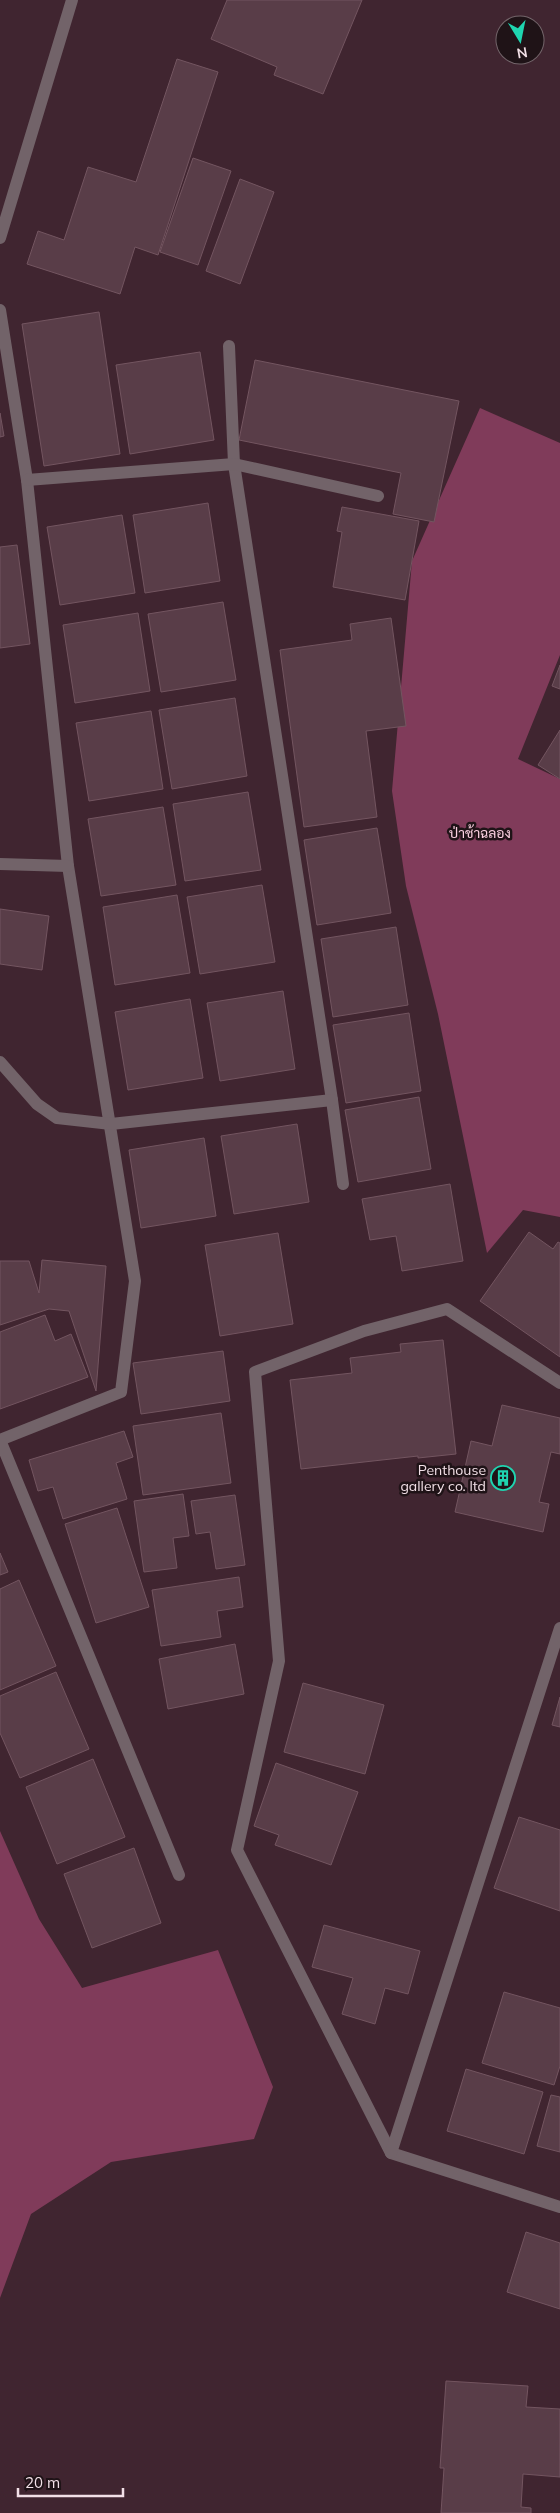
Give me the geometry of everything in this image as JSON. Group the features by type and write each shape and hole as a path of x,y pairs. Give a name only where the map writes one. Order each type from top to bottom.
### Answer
{"street":[{"path":"0,238 72,0"},
{"path":"0,310 27,480 68,866 136,1280 122,1392 0,1440 178,1875"},
{"path":"229,346 234,464 332,1100 343,1184"},
{"path":"27,480 234,464 378,496"},
{"path":"0,864 68,866"},
{"path":"0,1062 37,1104 57,1118 111,1124 332,1100"},
{"path":"560,1383 447,1309 364,1331 255,1372 279,1661 237,1850 391,2153 560,2207"},
{"path":"391,2153 560,1628"}],"green space":[{"name":"ป่าช้าฉลอง","path":"480,408 560,443 560,655 518,759 560,779 560,1217 523,1210 487,1253 438,1014 406,886 392,791 412,561"},
{"path":"0,1831 39,1919 82,1988 218,1950 273,2087 254,2139 111,2162 31,2214 0,2298"}],"building":[{"path":"227,0 362,0 323,94 274,75 277,67 211,39"},
{"path":"177,59 218,72 158,255 135,247 120,294 27,264 38,231 64,240 88,167 136,182"},
{"path":"193,158 231,171 198,265 160,252"},
{"path":"240,179 274,192 240,284 206,271"},
{"path":"99,312 120,454 44,466 22,324"},
{"path":"200,352 214,440 130,454 116,365"},
{"path":"255,360 459,401 434,522 393,514 401,473 239,440"},
{"path":"0,413 4,436 0,437"},
{"path":"208,503 220,581 145,593 133,515"},
{"path":"342,507 419,521 405,600 333,587 342,532 337,531"},
{"path":"122,515 135,593 60,605 47,527"},
{"path":"17,545 30,644 0,648 0,547"},
{"path":"223,602 236,680 161,692 148,614"},
{"path":"138,613 150,691 75,703 63,625"},
{"path":"391,618 406,726 366,731 377,817 304,827 280,650 352,640 350,624"},
{"path":"560,665 560,689 552,686"},
{"path":"235,698 247,776 172,789 159,710"},
{"path":"151,711 163,789 89,801 76,723"},
{"path":"560,730 560,779 538,765"},
{"path":"248,792 261,870 185,881 173,804"},
{"path":"163,807 176,885 101,896 88,819"},
{"path":"377,828 391,913 317,925 304,840"},
{"path":"262,885 275,962 200,974 187,897"},
{"path":"177,895 190,973 115,985 103,907"},
{"path":"0,909 49,916 42,970 0,964"},
{"path":"396,927 408,1005 333,1017 321,939"},
{"path":"283,991 295,1069 220,1081 207,1003"},
{"path":"190,999 203,1078 128,1090 115,1012"},
{"path":"409,1013 421,1091 346,1103 333,1025"},
{"path":"419,1097 431,1169 358,1182 345,1110"},
{"path":"297,1124 309,1202 234,1214 221,1136"},
{"path":"204,1138 216,1216 141,1228 129,1150"},
{"path":"450,1184 463,1261 402,1271 396,1236 370,1240 362,1199"},
{"path":"529,1232 553,1249 558,1242 560,1243 560,1357 480,1301"},
{"path":"278,1233 293,1324 220,1336 205,1245"},
{"path":"42,1260 106,1266 96,1391 69,1311 49,1309 0,1325 0,1261 29,1261 39,1293"},
{"path":"45,1315 55,1341 71,1334 88,1377 0,1409 0,1332"},
{"path":"443,1340 456,1454 418,1458 418,1456 301,1469 290,1380 352,1373 350,1358 401,1352 400,1344"},
{"path":"223,1351 230,1401 141,1414 133,1363"},
{"name":"Penthouse gallery co. ltd","path":"502,1405 560,1418 560,1454 551,1452 539,1502 549,1504 543,1532 455,1512 471,1441 492,1446"},
{"path":"221,1413 231,1483 143,1495 133,1426"},
{"path":"124,1431 133,1457 116,1463 127,1499 63,1519 53,1487 38,1491 29,1460"},
{"path":"183,1494 189,1536 173,1538 177,1568 144,1572 134,1501"},
{"path":"235,1495 245,1565 216,1569 210,1532 196,1534 191,1501"},
{"path":"117,1508 149,1607 96,1623 65,1524"},
{"path":"0,1553 8,1572 0,1575"},
{"path":"239,1577 243,1607 217,1611 221,1637 161,1646 152,1590"},
{"path":"19,1580 56,1666 0,1690 0,1589"},
{"path":"235,1644 244,1694 168,1709 159,1659"},
{"path":"56,1672 89,1749 20,1778 0,1733 0,1696"},
{"path":"303,1683 384,1705 365,1774 284,1752"},
{"path":"560,1697 560,1727 552,1725"},
{"path":"93,1759 125,1837 57,1864 26,1787"},
{"path":"276,1763 358,1792 331,1865 275,1845 279,1835 254,1826"},
{"path":"519,1817 560,1830 560,1911 494,1888"},
{"path":"134,1848 161,1923 92,1948 64,1874"},
{"path":"324,1925 420,1951 408,1994 385,1988 375,2024 342,2014 353,1978 312,1967"},
{"path":"504,1992 560,2008 560,2066 554,2085 482,2063"},
{"path":"466,2069 543,2092 524,2154 447,2131"},
{"path":"551,2095 560,2097 560,2152 537,2146"},
{"path":"526,2232 560,2243 560,2309 507,2292"},
{"path":"446,2381 528,2386 526,2407 560,2409 560,2477 523,2474 521,2507 531,2508 531,2513 441,2513 444,2468 440,2468"}],"place":[{"name":"Penthouse gallery co. ltd","path":"503,1478"}]}
